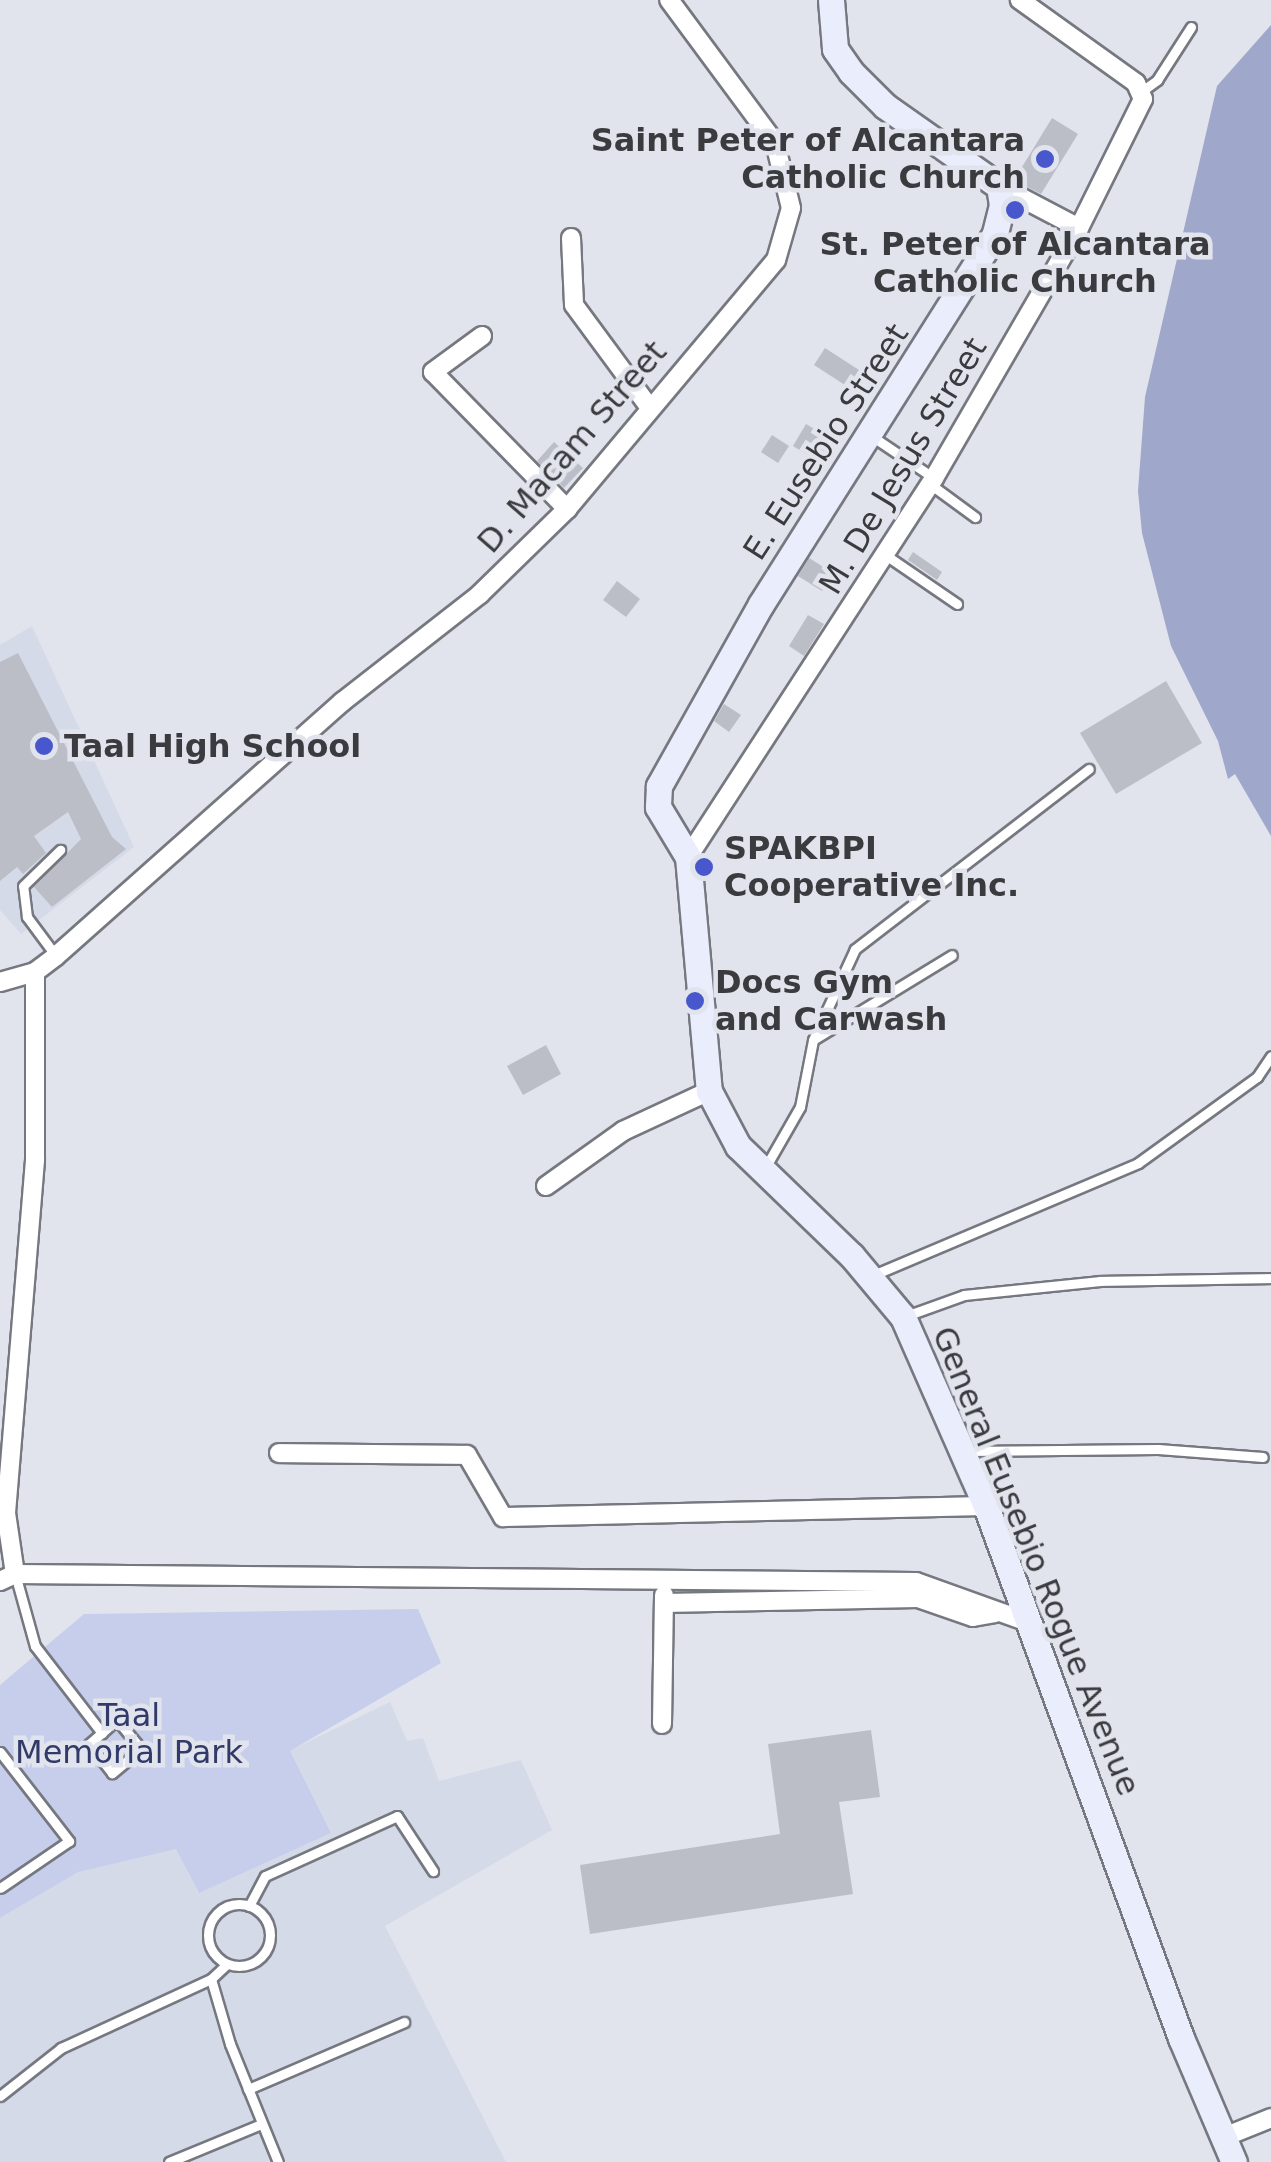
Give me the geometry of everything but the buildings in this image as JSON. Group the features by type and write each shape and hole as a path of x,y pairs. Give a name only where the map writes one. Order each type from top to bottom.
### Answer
{"main road":[{"path":"831,0 834,48 851,72 899,116 999,186"},
{"name":"E. Eusebio Street","path":"688,857 658,807 659,786 761,604 995,234 999,186"},
{"name":"General Eusebio Rogue Avenue","path":"688,857 709,1091 738,1146 871,1276 903,1317 986,1506 1234,2162"}],"street":[{"name":"D. Macam Street","path":"35,972 342,702 480,594 567,509 776,260 791,208 775,143 669,0"},
{"path":"1020,0 1142,91"},
{"name":"M. De Jesus Street","path":"688,857 887,556 932,481 1080,228 1142,91"},
{"path":"999,186 1080,228"},
{"path":"572,238 574,305 650,408"},
{"path":"482,336 433,372 567,509"},
{"path":"0,982 35,972 35,1159 6,1513 8,1577 664,1594 916,1582 953,1591 995,1614 1028,1622"},
{"path":"546,1186 624,1131 709,1091"},
{"path":"0,1367 21,1358"},
{"path":"279,1453 472,1456 503,1517 986,1506"},
{"path":"662,1724 664,1594"},
{"path":"1224,2137 1271,2118"}],"lane":[{"path":"1142,91 1158,80 1191,27"},
{"path":"870,436 975,517"},
{"path":"887,556 957,604"},
{"path":"763,1170 800,1107 814,1040 856,948 1089,769"},
{"path":"56,956 27,917 23,886 60,850"},
{"path":"814,1040 952,955"},
{"path":"871,1276 1138,1164 1257,1077 1271,1056"},
{"path":"903,1317 964,1295 1100,1281 1271,1278"},
{"path":"964,1451 1139,1449 1263,1457"},
{"path":"8,1577 35,1646 102,1733"},
{"path":"117,1720 141,1749 112,1773 89,1744 102,1733 117,1720"},
{"path":"0,1752 69,1840 0,1888"},
{"path":"249,1906 265,1876 397,1816 432,1871"},
{"path":"0,2096 61,2048 211,1979 228,1964 256,1962 268,1946 269,1927 249,1906 230,1906 210,1925 213,1952 228,1964"},
{"path":"211,1979 248,2089 278,2162"},
{"path":"248,2089 404,2022"},
{"path":"169,2162 262,2124"}],"shaded area":[{"path":"1271,25 1271,836 1235,774 1228,779 1218,741 1171,646 1142,533 1138,491 1145,397 1217,86"},
{"name":"Taal High School","path":"32,626 134,847 21,934 0,910 0,645"},
{"path":"390,1702 407,1741 423,1738 439,1781 521,1760 552,1830 385,1926 506,2162 0,2162 0,1918 77,1872 176,1848 198,1892 331,1833 289,1751"}],"green space":[{"name":"Taal Memorial Park","path":"418,1609 441,1663 290,1751 331,1833 199,1893 176,1849 78,1872 0,1918 0,1685 84,1614"}],"place":[{"name":"Saint Peter of Alcantara Catholic Church","path":"1045,159"},
{"name":"St. Peter of Alcantara Catholic Church","path":"1015,210"},
{"name":"Taal High School","path":"44,746"},
{"name":"SPAKBPI Cooperative Inc.","path":"704,867"},
{"name":"Docs Gym and Carwash","path":"695,1001"}]}
